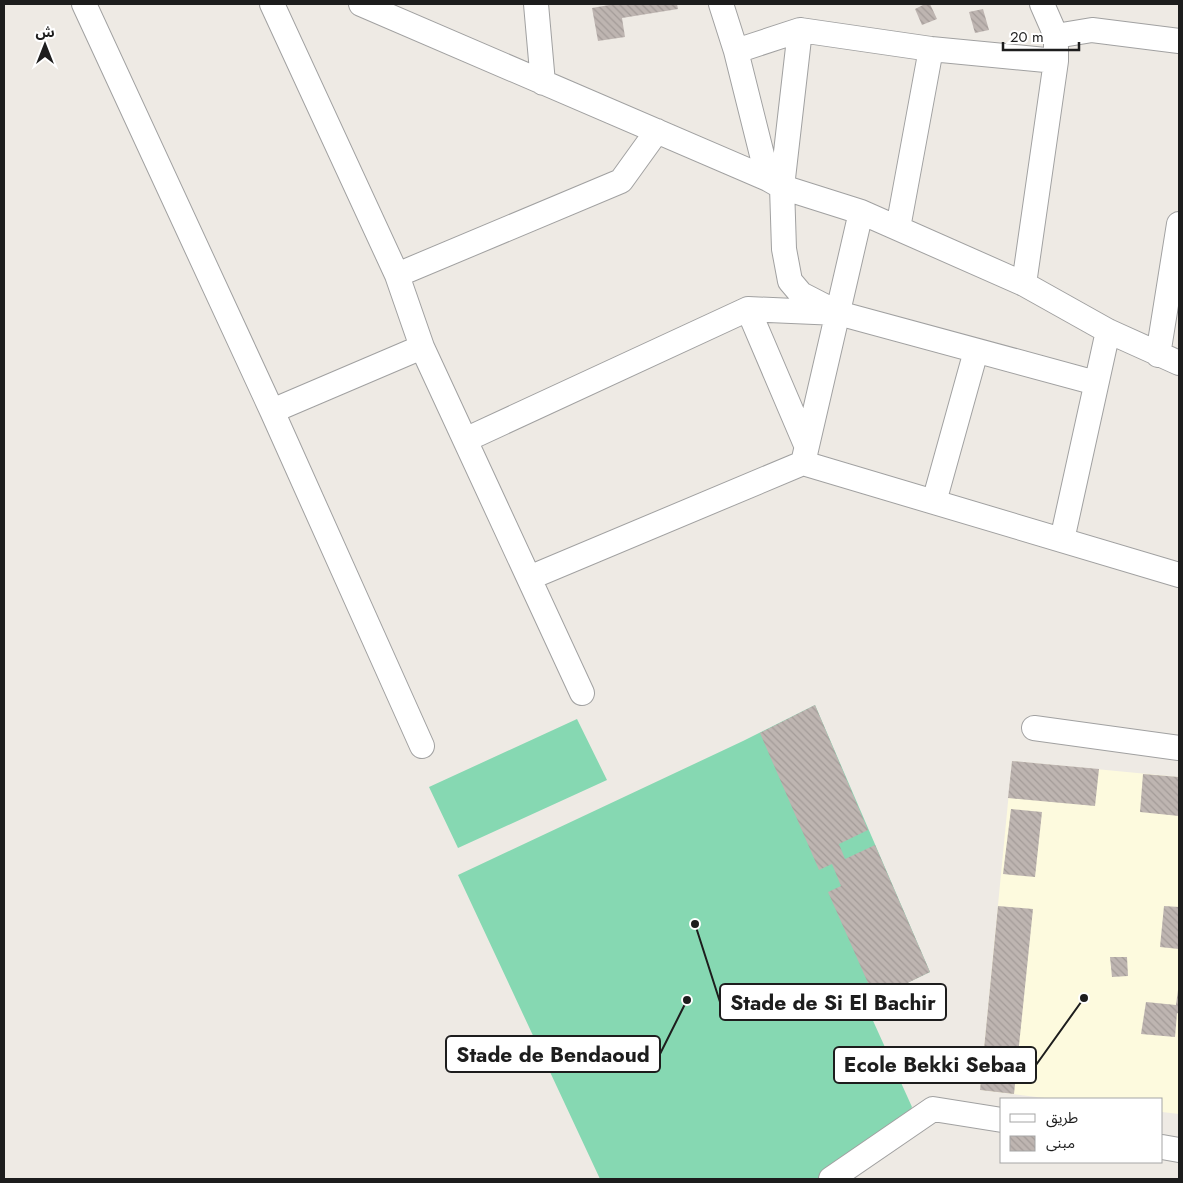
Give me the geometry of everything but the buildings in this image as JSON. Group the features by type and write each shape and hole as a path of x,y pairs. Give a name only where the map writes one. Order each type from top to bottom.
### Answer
{"street":[{"path":"84,4 272,411 422,746"},
{"path":"272,4 397,276 422,348 582,693"},
{"path":"361,4 775,183 861,212 898,228 1024,284 1108,332 1169,359 1179,224"},
{"path":"536,4 543,83"},
{"path":"721,4 775,183 790,281 801,294 838,313 1096,383"},
{"path":"1024,284 1056,61 1056,36 1042,4"},
{"path":"736,51 800,30 931,48 1056,61"},
{"path":"775,183 800,30"},
{"path":"1056,36 1092,30 1179,41"},
{"path":"898,228 931,48"},
{"path":"397,276 621,181 657,132"},
{"path":"804,454 861,212"},
{"path":"465,440 748,309 838,313"},
{"path":"748,309 804,454"},
{"path":"1062,540 1108,332"},
{"path":"272,411 422,348"},
{"path":"934,502 976,351"},
{"path":"529,578 804,454 934,502 1179,575"},
{"path":"1034,728 1179,748"},
{"path":"831,1179 933,1109 1000,1120"},
{"path":"1163,1147 1179,1150"}],"shaded area":[{"path":"1012,761 1179,777 1179,1114 1163,1112 1163,1098 1045,1098 980,1090"}],"green space":[{"path":"815,705 930,972 865,1003 912,1107 903,1122 818,1179 600,1179 458,875 743,741"},
{"path":"577,719 607,780 458,848 429,787"}],"place":[{"name":"Stade de Si El Bachir","path":"695,924"},
{"name":"Ecole Bekki Sebaa","path":"1084,998"},
{"name":"Stade de Bendaoud","path":"687,1000"}]}
